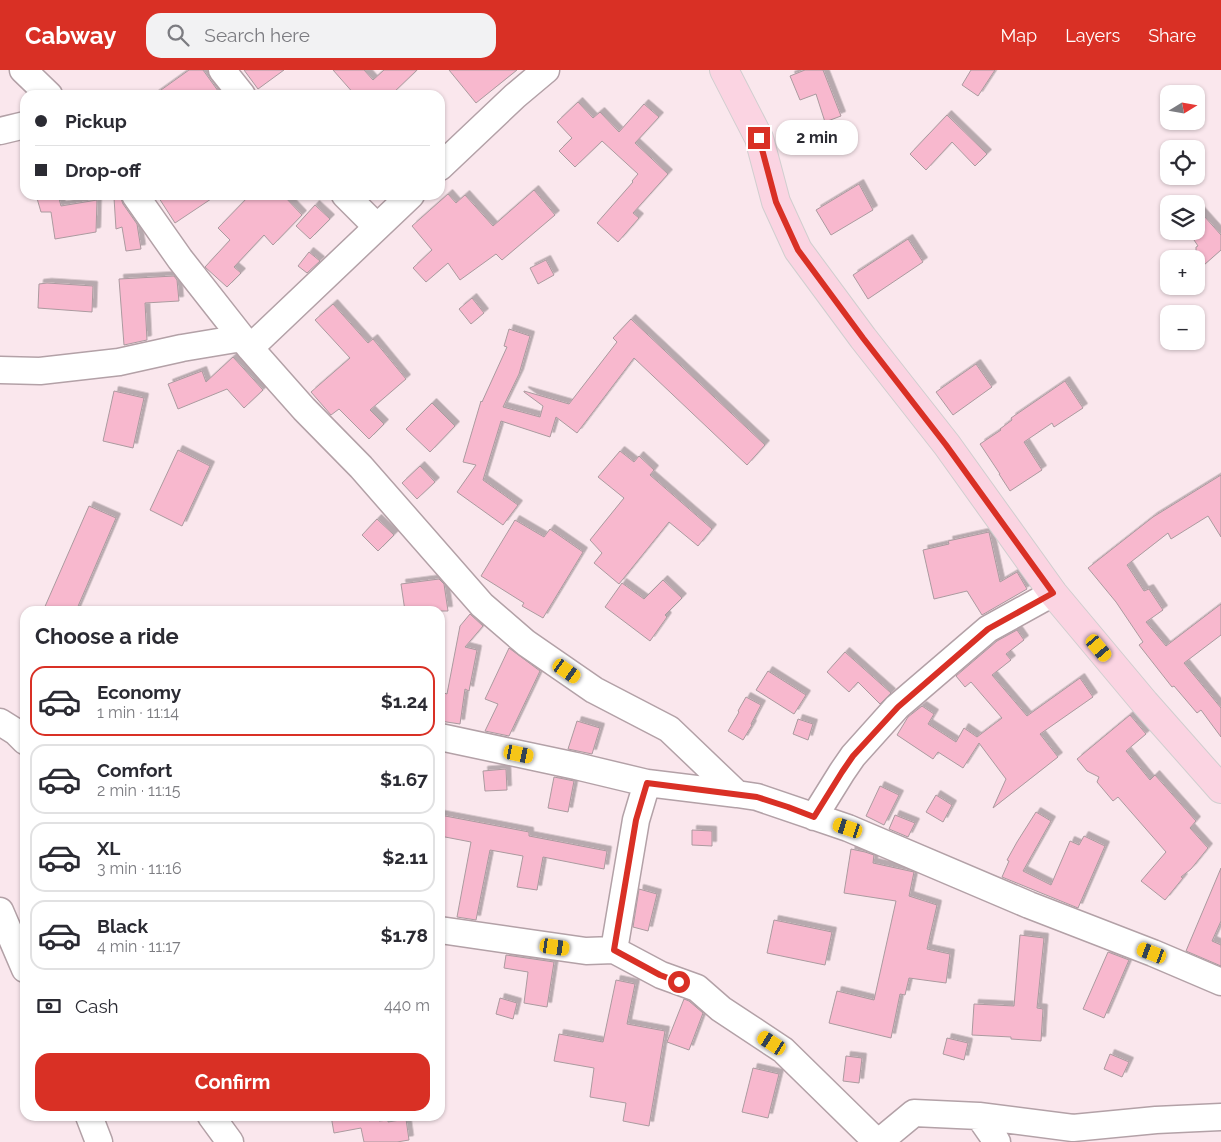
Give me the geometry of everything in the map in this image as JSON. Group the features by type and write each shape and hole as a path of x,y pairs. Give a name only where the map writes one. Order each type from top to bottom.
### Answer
{"main road":[{"path":"724,70 759,138 776,202 798,250 946,445 1053,593 1145,704 1221,789"}],"street":[{"path":"23,70 46,90"},
{"path":"222,70 238,90"},
{"path":"445,162 515,96 546,70"},
{"path":"0,131 20,126"},
{"path":"139,200 180,259 246,343 304,409 361,467 482,605 526,643 594,690 669,729 738,794"},
{"path":"351,200 377,227"},
{"path":"0,370 40,371 119,362 182,348 246,343 406,200"},
{"path":"814,817 853,756 898,707 988,629 1053,593"},
{"path":"0,722 20,736"},
{"path":"445,738 647,783 757,797 848,828 1020,901 1221,982"},
{"path":"614,950 636,820 647,783"},
{"path":"0,911 20,957"},
{"path":"445,931 586,951 614,950 660,975 697,988 721,1008 783,1050 878,1142 914,1113 979,1116 1072,1128 1156,1120 1221,1117"},
{"path":"979,1116 997,1142"},
{"path":"91,1121 99,1142"},
{"path":"215,1121 230,1142"}],"building":[{"path":"189,70 203,70 217,90 161,90"},
{"path":"244,70 284,70 258,89"},
{"path":"333,70 364,70 373,80 384,70 417,70 396,90 351,90"},
{"path":"449,70 517,70 476,103"},
{"path":"805,70 823,70 841,116 825,122 816,94 800,100 790,76"},
{"path":"971,70 995,70 978,96 962,85"},
{"path":"578,102 593,118 600,112 619,132 644,104 659,117 635,143 668,174 633,213 639,218 618,242 597,223 638,174 602,141 575,167 559,151 572,138 557,122"},
{"path":"947,115 987,154 975,166 952,142 926,170 910,154"},
{"path":"859,184 873,210 831,235 816,210"},
{"path":"534,190 555,215 502,260 496,254 460,280 448,263 426,282 413,268 432,250 412,226 441,200 445,200 448,194 456,203 465,195 493,226"},
{"path":"37,200 59,200 61,206 97,200 96,232 55,239 51,212 41,212"},
{"path":"114,200 122,200 137,224 141,249 126,251 122,227 116,229"},
{"path":"160,200 210,200 175,223"},
{"path":"245,200 288,200 302,215 273,245 264,235 234,267 241,273 227,287 205,267 230,240 218,228"},
{"path":"315,205 330,219 310,239 296,226"},
{"path":"1205,217 1221,235 1221,250 1205,264 1205,250 1196,250 1198,246 1194,240 1205,240"},
{"path":"908,239 923,262 868,299 853,275"},
{"path":"309,252 320,261 307,273 298,266"},
{"path":"546,260 554,275 538,284 530,268"},
{"path":"174,276 177,280 179,301 145,303 147,340 124,345 119,279"},
{"path":"39,284 93,286 92,312 38,308"},
{"path":"472,298 484,313 471,324 459,309"},
{"path":"333,304 368,343 373,339 406,379 370,410 384,424 369,439 339,409 331,415 311,392 350,358 315,320"},
{"path":"631,319 765,445 747,465 634,358 577,433 556,417 550,437 501,421 483,480 518,505 503,525 457,492 476,465 463,462 481,401 507,347 504,346 509,329 530,336 519,374 503,407 540,417 543,406 524,391 569,404 617,342 613,338"},
{"path":"233,357 263,390 244,408 227,389 178,409 168,384 202,371 206,382"},
{"path":"976,364 992,387 953,415 936,392"},
{"path":"1065,381 1083,408 1054,427 1052,423 1024,442 1042,470 1010,491 980,444 1001,430 1012,420 1011,418"},
{"path":"114,391 144,398 133,448 103,441"},
{"path":"432,403 455,426 430,452 406,429"},
{"path":"178,450 210,466 182,526 150,510"},
{"path":"620,451 634,462 639,456 654,470 650,475 712,529 698,546 669,522 619,584 594,563 602,553 590,540 624,498 598,477"},
{"path":"420,466 435,482 417,499 402,483"},
{"path":"1221,475 1221,537 1208,516 1171,539 1168,533 1127,565 1144,591 1149,589 1163,610 1146,622 1166,646 1221,604 1221,635 1184,663 1221,708 1221,737 1201,710 1197,713 1174,686 1172,687 1139,645 1143,642 1116,602 1088,568 1153,517"},
{"path":"89,506 116,518 78,606 45,606"},
{"path":"377,519 394,535 378,551 362,535"},
{"path":"515,520 544,537 550,529 583,552 543,618 522,606 524,603 481,576"},
{"path":"989,532 1000,582 1017,572 1027,589 982,615 967,591 934,599 923,550 949,544 948,541"},
{"path":"439,579 444,584 448,611 445,611 445,606 404,606 401,584"},
{"path":"663,580 682,598 665,615 667,617 650,641 605,607 622,583 644,599"},
{"path":"470,614 483,626 465,647 477,650 469,691 465,689 460,724 445,722 445,693 447,694 460,626"},
{"path":"1017,630 1024,640 1006,654 1011,660 992,675 1027,716 1080,678 1093,697 1040,734 1058,757 993,808 1006,779 979,743 963,768 938,752 933,759 897,735 908,717 922,706 934,714 928,724 956,742 964,728 977,737 1002,718 971,682 965,687 956,676 997,641"},
{"path":"509,648 540,671 509,736 485,731 498,704 485,699"},
{"path":"845,652 891,693 880,704 858,682 849,692 827,672"},
{"path":"768,671 806,695 794,714 756,690"},
{"path":"746,697 761,705 743,740 728,731"},
{"path":"1130,715 1146,734 1126,751 1150,780 1155,775 1196,821 1190,828 1208,848 1191,869 1181,877 1183,878 1165,900 1141,881 1166,852 1118,797 1113,801 1097,782 1099,777 1087,771 1077,759"},
{"path":"798,719 813,724 808,740 793,734"},
{"path":"577,721 600,728 592,754 568,749"},
{"path":"506,769 507,790 485,791 483,771"},
{"path":"554,777 574,781 568,812 548,808"},
{"path":"880,786 899,795 884,825 866,816"},
{"path":"936,795 952,805 943,822 926,812"},
{"path":"1036,812 1051,821 1023,871 1051,885 1070,841 1079,845 1084,836 1105,846 1078,908 1002,877 1009,861 1007,860"},
{"path":"895,815 915,823 908,837 889,829"},
{"path":"445,816 529,832 529,836 607,851 604,869 543,857 537,890 517,887 523,856 490,850 476,920 457,917 471,842 445,837"},
{"path":"692,830 712,831 712,846 692,845"},
{"path":"851,849 874,855 873,863 914,872 909,896 937,905 927,949 950,954 946,983 909,978 905,995 900,994 891,1038 829,1023 837,991 874,1000 896,901 844,893"},
{"path":"1221,868 1221,921 1212,941 1221,945 1221,966 1186,951"},
{"path":"639,889 657,894 648,931 633,927"},
{"path":"774,920 832,932 825,965 767,953"},
{"path":"1020,935 1044,938 1037,1008 1043,1009 1041,1041 972,1035 974,1004 1014,1006"},
{"path":"1108,952 1129,960 1104,1018 1083,1009"},
{"path":"506,955 554,962 547,1007 524,1003 528,972 504,968"},
{"path":"616,980 635,984 627,1024 665,1031 649,1126 623,1121 626,1103 590,1097 594,1068 554,1061 559,1034 603,1042"},
{"path":"500,998 517,1003 513,1019 496,1014"},
{"path":"684,999 703,1013 689,1050 667,1042"},
{"path":"947,1038 968,1043 964,1060 943,1054"},
{"path":"1110,1054 1129,1062 1122,1077 1104,1069"},
{"path":"846,1056 862,1058 859,1083 843,1081"},
{"path":"753,1068 779,1074 768,1118 742,1112"},
{"path":"332,1121 406,1121 409,1140 364,1142 361,1128 334,1133"}],"route":[{"path":"679,982 660,975 614,950 636,820 647,783 757,797 814,817 853,756 898,707 988,629 1053,593 946,445 798,250 776,202 759,138"}]}
